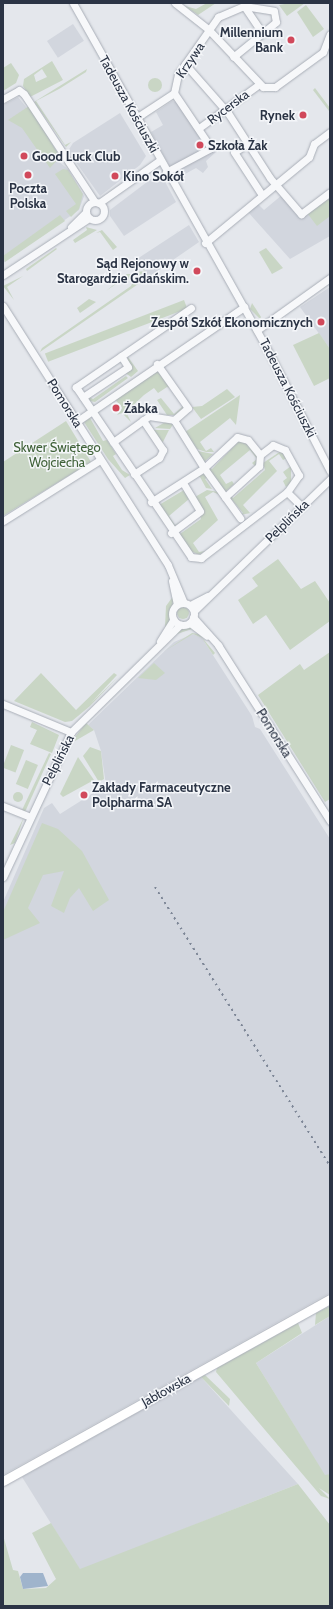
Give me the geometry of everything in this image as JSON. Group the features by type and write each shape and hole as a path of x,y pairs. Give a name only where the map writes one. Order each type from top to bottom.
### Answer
{"main road":[{"name":"Jabłowska","path":"3,1481 330,1299"}],"street":[{"path":"175,3 208,29 258,85 268,88 275,87 324,51 330,34"},
{"name":"Tadeusza Kościuszki","path":"74,4 205,243 257,330 330,471"},
{"path":"233,57 276,22 278,15 271,9 244,6"},
{"path":"244,6 262,33"},
{"name":"Krzywa","path":"136,118 174,94 178,74 208,29 218,18 244,6"},
{"path":"185,64 224,110 275,184 301,214 330,192"},
{"name":"Rycerska","path":"199,128 258,85"},
{"path":"3,99 19,90 48,126 97,204 101,218 88,215"},
{"name":"Rycerska","path":"166,172 211,148 199,128 174,94"},
{"path":"205,243 309,157 314,144 330,132"},
{"path":"248,144 234,152 262,195"},
{"path":"3,275 88,215 97,204 118,192 160,160"},
{"path":"257,330 330,278"},
{"name":"Pomorska","path":"3,306 165,562 184,604 192,617 218,645 330,821"},
{"path":"76,422 157,364 244,307"},
{"path":"92,410 76,387 191,308"},
{"path":"83,397 128,367 121,356"},
{"path":"113,442 149,416 174,420 186,412 187,403 157,364"},
{"name":"Pomorska","path":"92,410 171,533 196,560 287,492 299,475 285,450 273,445 260,455"},
{"path":"134,474 159,458 163,450 143,420"},
{"path":"174,420 204,468 240,518"},
{"path":"151,502 183,483 204,468 237,437 248,440 260,455 259,466 225,497"},
{"path":"3,520 100,460"},
{"name":"Pelplińska","path":"192,617 210,595 330,479"},
{"path":"171,533 200,511 183,483"},
{"path":"287,492 302,507"},
{"name":"Pelplińska","path":"158,645 173,620 172,611 184,604 210,595"},
{"path":"173,620 180,625 192,617"},
{"name":"Pelplińska","path":"3,877 71,732 180,625"},
{"path":"3,704 71,732"},
{"path":"3,806 30,817"}],"shaded area":[{"path":"73,24 84,41 58,58 47,41"},
{"path":"18,97 42,127 60,157 58,161 69,170 84,196 79,210 3,263 3,105"},
{"path":"172,101 177,102 216,152 206,161 208,167 203,173 196,168 185,174 181,167 172,171 151,132 163,125 156,112"},
{"path":"120,113 146,156 140,165 100,196 68,151 73,143"},
{"path":"155,176 163,178 176,202 124,236 110,216 110,210"},
{"path":"330,194 330,236 290,259 248,212 258,204 264,210 282,195 300,217"},
{"path":"189,225 199,242 144,280 140,275 145,271 137,259"},
{"name":"Zespół Szkół Ekonomicznych","path":"330,287 330,349 300,307"},
{"name":"Zakłady Farmaceutyczne Polpharma SA","path":"193,634 202,638 252,716 255,727 260,729 330,839 330,1293 3,1475 3,902 44,808 52,803 60,814 106,785 101,751 94,730 88,725 174,642"},
{"path":"330,1316 330,1474 325,1476 256,1363"},
{"path":"201,1377 298,1484 80,1570 22,1477"}],"green space":[{"path":"207,3 216,3 198,15 185,6 196,9"},
{"path":"305,3 287,16 279,5"},
{"path":"306,5 324,29 313,37 297,12"},
{"path":"52,61 63,80 30,97 23,86 24,79","holes":["42,69 47,77 36,82 34,75"]},
{"path":"11,63 19,75 16,83 3,91 3,68"},
{"path":"87,69 86,72 59,89 36,101 65,145 71,142 66,147 34,102"},
{"path":"155,78 160,80 162,85 160,90 155,92 150,90 148,85 150,80"},
{"path":"315,88 330,108 329,111 313,90"},
{"path":"29,106 60,157 50,168 22,128 8,120"},
{"path":"63,169 68,170 83,194 79,209 71,217 66,211 76,204 55,174"},
{"path":"330,197 330,216 317,226 307,213"},
{"path":"60,215 65,221 5,262 3,256"},
{"path":"86,227 97,230 75,243 73,240 87,230"},
{"path":"102,230 117,247 113,250 100,232 96,233"},
{"path":"56,248 57,249 27,271 26,269"},
{"path":"266,248 283,268 272,274 259,252"},
{"path":"141,265 145,271 140,275 144,280 40,352 42,348 131,286 137,272 144,271 141,267 137,270"},
{"path":"127,274 131,274 129,280 126,277 106,291"},
{"path":"23,276 7,287 14,300 3,286"},
{"path":"89,299 96,302 80,313 77,308"},
{"path":"184,300 187,308 48,362 45,353"},
{"path":"252,303 261,317 260,319 250,309"},
{"path":"319,333 330,349 330,378 314,386 293,345"},
{"path":"128,357 138,371 131,377 124,372"},
{"path":"154,371 159,371 173,389 167,387 158,393 154,388 144,395 126,412 131,422 122,413 117,415 122,408 115,399"},
{"path":"126,376 128,378 95,402 90,401 89,397 93,399"},
{"path":"227,389 235,397 201,419 192,407 202,406"},
{"path":"240,395 236,425 230,418 200,442 206,451 211,448 214,452 206,452 197,449 185,432"},
{"path":"161,398 174,414 182,407 182,402 185,406 175,415 167,415 157,400"},
{"path":"90,418 103,441 107,440 116,454 113,456 122,470 130,475 125,478 108,459 84,422"},
{"name":"Skwer Świętego Wojciecha","path":"66,421 91,462 3,516 3,462"},
{"path":"167,421 174,423 170,429 155,428"},
{"path":"153,430 169,430 162,444"},
{"path":"242,438 260,458 255,466 252,463 257,459 250,450 220,475 226,484 232,481 234,484 225,492 207,467 212,469"},
{"path":"198,451 213,454 204,462"},
{"path":"281,451 287,458 283,460 279,454 269,461 277,471 243,505 250,513 256,512 240,515 243,513 232,500 227,499 230,495 233,498 265,470 263,463"},
{"path":"291,466 291,483 286,487 283,481 287,478 283,472"},
{"path":"203,472 208,477 205,479 212,489 206,488 200,477 195,477"},
{"path":"184,490 189,499 169,516 175,525 179,522 174,527 159,505"},
{"path":"207,490 218,492 220,495 213,492 205,497 218,520 193,543 199,552 205,551 199,555 191,551 177,532 180,534 201,519 195,497"},
{"path":"278,559 301,589 315,581 330,603 330,621 290,650 266,615 253,624 238,600 258,586 252,578"},
{"path":"174,595 170,621 165,627 166,606"},
{"path":"181,607 185,607 189,613 185,619 181,619 177,615 177,611"},
{"path":"182,628 195,628 174,635"},
{"path":"192,633 199,634 215,653 213,655 202,638 193,634 163,652"},
{"path":"330,652 330,799 325,802 258,695 300,664 304,670"},
{"path":"154,663 165,673 156,680 138,678"},
{"path":"41,673 76,710 114,673 117,675 91,703 117,678 90,706 72,721 65,722 14,701"},
{"path":"32,722 59,735 52,753 30,744 37,730 30,727"},
{"path":"86,723 94,730 75,741 75,737"},
{"path":"11,745 24,750 15,772 3,768"},
{"path":"90,747 101,751 104,779 99,782 83,756"},
{"path":"49,753 51,754 25,812 22,810"},
{"path":"78,757 94,780 63,797 60,794"},
{"path":"26,760 38,765 28,789 16,784"},
{"path":"16,792 20,792 22,793 22,801 16,802 13,799 13,795"},
{"path":"24,817 15,843 10,845"},
{"path":"42,823 58,829 82,851 109,900 93,911 79,888 70,898 64,913 51,906 64,871 43,875 28,908 40,923 3,940 3,912"},
{"path":"330,1306 330,1316 315,1325 316,1313"},
{"path":"298,1323 302,1333 256,1363 325,1475 330,1474 330,1495 319,1488 330,1499 321,1496 216,1372 217,1368"},
{"path":"205,1375 230,1399 229,1406 201,1377"},
{"path":"298,1484 330,1525 330,1606 3,1606 3,1535 13,1570 18,1571 23,1589 46,1588 56,1579 32,1533 51,1523 80,1569"}],"water":[{"path":"23,1573 43,1573 48,1586 23,1589 20,1577"}],"railway":[{"path":"155,887 330,1166"}],"place":[{"name":"Millennium Bank","path":"291,40"},
{"name":"Rynek","path":"303,115"},
{"name":"Szkoła Żak","path":"200,145"},
{"name":"Good Luck Club","path":"24,156"},
{"name":"Poczta Polska","path":"28,175"},
{"name":"Kino Sokół","path":"115,176"},
{"name":"Sąd Rejonowy w Starogardzie Gdańskim.","path":"197,271"},
{"name":"Zespół Szkół Ekonomicznych","path":"321,322"},
{"name":"Żabka","path":"116,408"},
{"name":"Zakłady Farmaceutyczne Polpharma SA","path":"84,795"}]}
